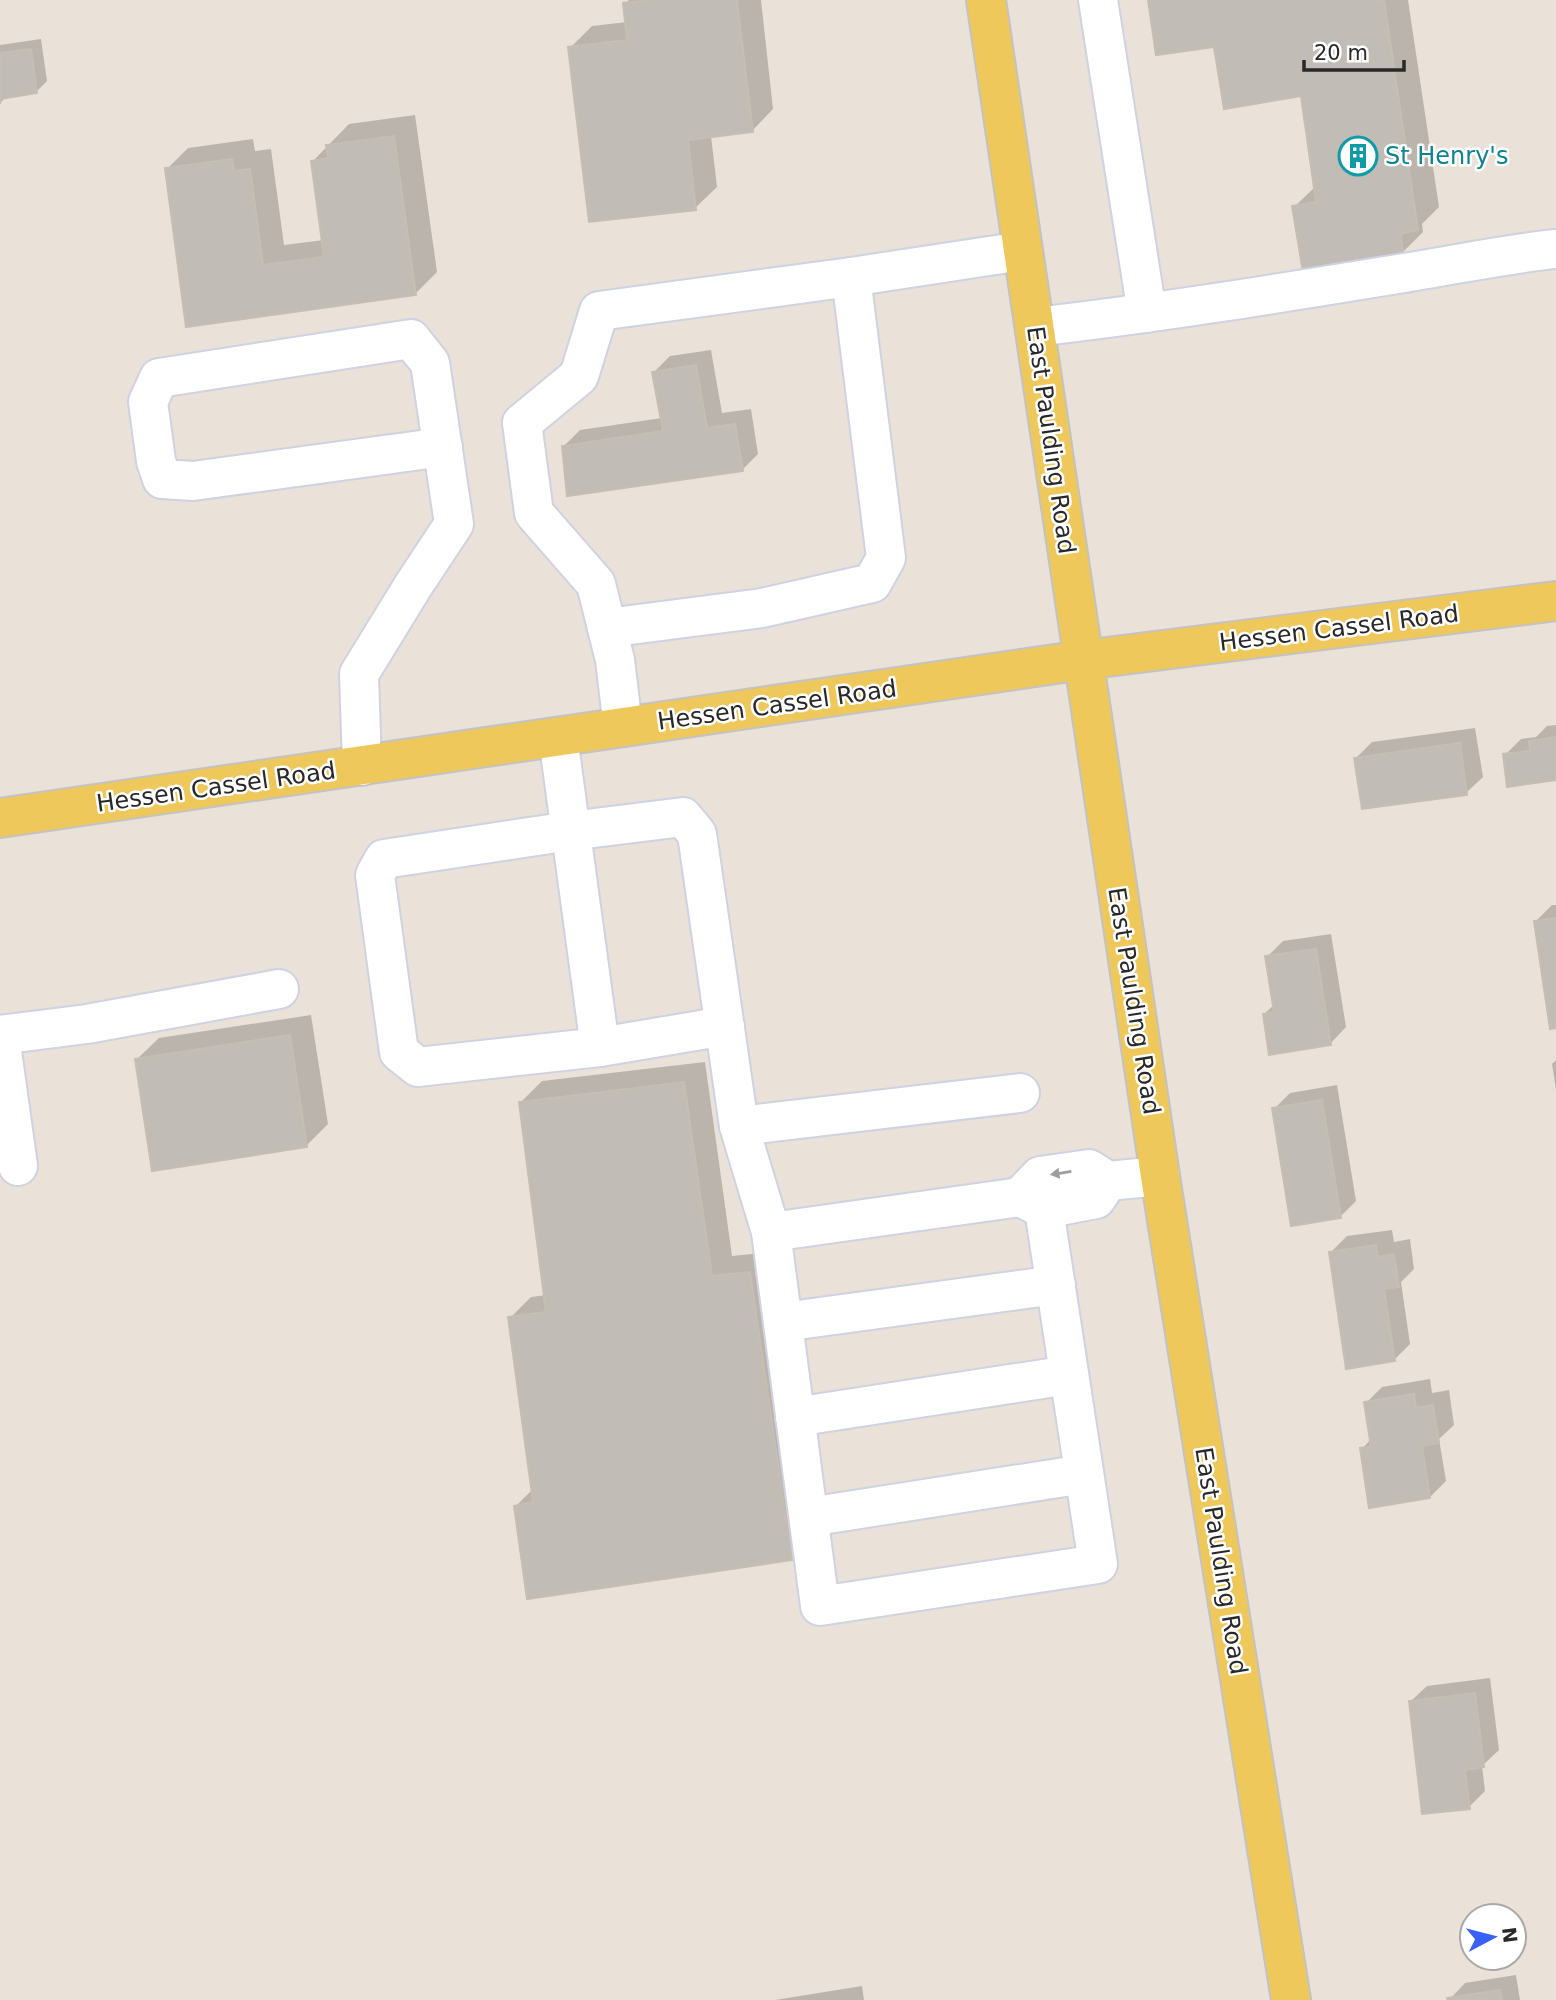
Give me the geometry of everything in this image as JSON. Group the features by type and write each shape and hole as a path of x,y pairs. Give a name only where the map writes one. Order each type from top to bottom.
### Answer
{"main road":[{"name":"East Paulding Road","path":"986,0 1160,1176 1291,2000"},
{"name":"Hessen Cassel Road","path":"0,818 1083,660 1556,601"}],"lane":[{"path":"1098,0 1147,313"},
{"path":"1035,327 1147,313 1556,249"},
{"path":"623,727 615,660 596,584 534,513 522,423 579,376 598,311 1022,251"},
{"path":"607,628 762,608 872,583 886,558 851,277"},
{"path":"362,766 359,674 412,586 454,524 443,447 430,363 411,340 159,377 148,402 156,461 162,479 193,481 443,447"},
{"path":"558,737 600,1047"},
{"path":"725,1026 600,1047 418,1067 399,1052 375,875 384,859 570,831 684,817 697,834 725,1026 738,1126 771,1232 820,1606 1098,1564 1056,1285 1032,1203"},
{"path":"18,1166 0,1036 86,1024 279,989"},
{"path":"738,1126 1020,1093"},
{"path":"771,1232 1032,1203 1096,1199 1108,1181 1160,1176"},
{"path":"783,1322 1056,1285"},
{"path":"795,1417 1069,1376"},
{"path":"809,1517 1084,1474"}],"building":[{"path":"650,0 737,0 753,132 688,140 696,210 589,222 568,47 627,40 623,3"},
{"name":"St Henry's","path":"1148,0 1384,0 1418,230 1401,234 1403,255 1303,272 1292,206 1316,202 1301,96 1224,109 1214,47 1156,55"},
{"path":"31,49 37,93 0,99 0,53"},
{"path":"394,136 416,295 186,327 165,168 232,159 234,171 250,169 263,265 324,257 311,161 328,158 326,145"},
{"path":"696,365 707,428 735,424 743,471 567,496 562,446 663,431 652,372"},
{"path":"1556,737 1556,780 1507,787 1503,754 1530,751 1529,741"},
{"path":"1460,743 1467,795 1362,809 1354,758"},
{"path":"1556,918 1556,1028 1550,1029 1534,921"},
{"path":"1316,949 1331,1045 1269,1055 1263,1014 1274,1012 1265,956"},
{"path":"290,1035 307,1147 152,1171 135,1059"},
{"path":"684,1082 712,1276 750,1272 792,1560 527,1599 514,1506 533,1502 508,1317 546,1312 519,1102"},
{"path":"1322,1100 1341,1218 1291,1226 1272,1108"},
{"path":"1376,1245 1378,1257 1394,1254 1399,1287 1384,1289 1395,1361 1346,1369 1329,1252"},
{"path":"1414,1394 1416,1408 1433,1405 1439,1443 1422,1446 1430,1498 1369,1508 1360,1448 1371,1447 1364,1402"},
{"path":"1475,1693 1484,1767 1465,1770 1470,1809 1422,1814 1409,1701"},
{"path":"1500,1990 1502,2000 1447,1998"}],"place":[{"name":"St Henry's","path":"1358,156"}]}
